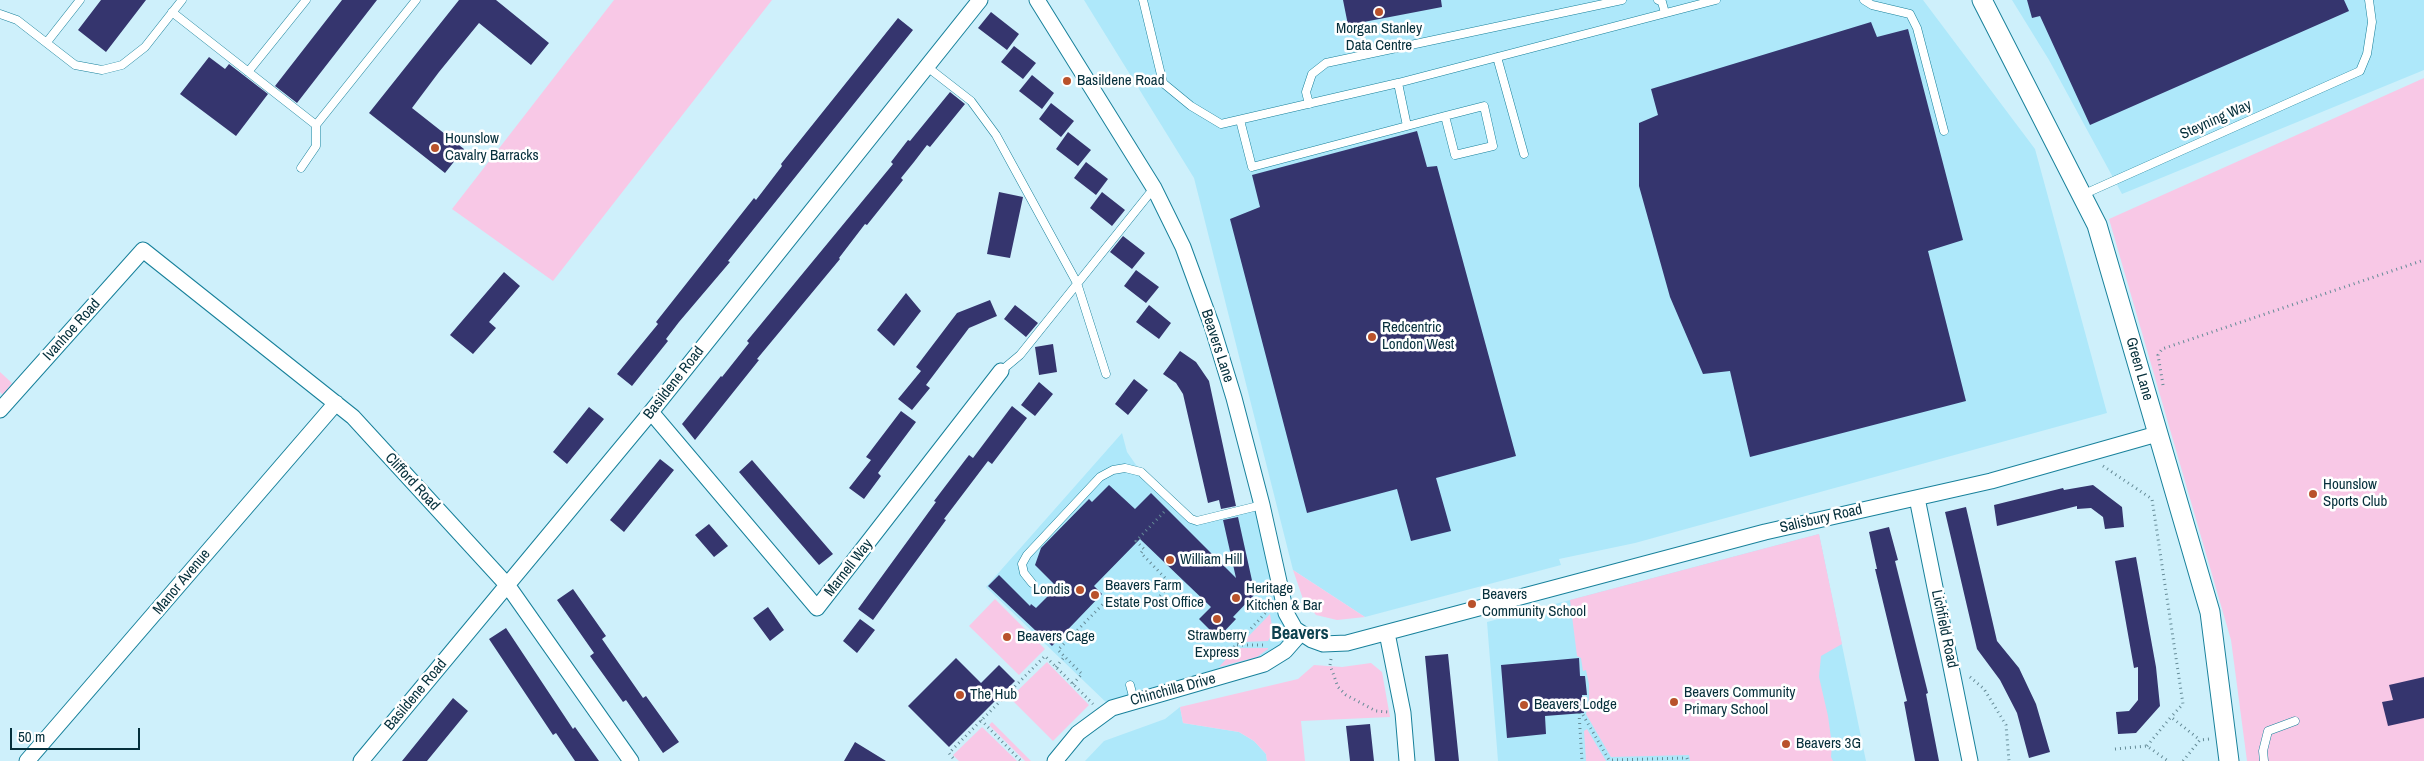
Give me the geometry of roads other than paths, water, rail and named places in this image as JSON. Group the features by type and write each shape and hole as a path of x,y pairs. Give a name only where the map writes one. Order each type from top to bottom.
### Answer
{"street":[{"name":"Basildene Road","path":"361,761 651,412 980,0"},
{"name":"Beavers Lane","path":"1037,0 1154,188 1183,247 1212,326 1262,505 1282,596 1291,624 1300,634"},
{"name":"Green Lane","path":"1982,0 2097,225 2210,612 2229,761"},
{"name":"Clifford Road","path":"143,250 353,417 508,586 632,761"},
{"name":"Ivanhoe Road","path":"0,410 143,250"},
{"name":"Marnell Way","path":"651,412 817,608 1001,371"},
{"name":"Manor Avenue","path":"27,761 336,403"},
{"name":"Salisbury Road","path":"1387,633 1765,532 1991,481 2157,434"},
{"name":"Lichfield Road","path":"1917,498 1970,761"},
{"path":"1300,634 1323,644 1332,644 1347,643 1387,633 1403,713 1407,761"},
{"name":"Chinchilla Drive","path":"1055,761 1078,733 1103,714 1134,700 1264,664 1285,651 1300,634"}],"lane":[{"path":"47,42 80,0"},
{"path":"0,14 17,20 75,65 102,70 122,65 145,47 182,0"},
{"path":"248,72 306,0"},
{"path":"300,168 316,146 316,125 416,0"},
{"path":"1143,0 1163,83 1191,106 1221,124 1398,83 1716,0"},
{"path":"1309,104 1306,92 1312,74 1326,63 1622,0"},
{"path":"1658,0 1662,2 1666,13"},
{"path":"1864,0 1872,5 1910,14 1917,28 1944,131"},
{"name":"Steyning Way","path":"2082,195 2360,71 2367,54 2372,22 2369,0"},
{"path":"172,12 316,125"},
{"path":"1497,57 1524,154"},
{"path":"926,66 971,101 988,122 1077,283 1106,374"},
{"path":"1398,83 1407,126"},
{"path":"1240,120 1252,167 1445,116 1484,106 1493,146 1455,155 1445,116"},
{"path":"1001,371 1020,355 1154,188"},
{"path":"1032,583 1024,573 1022,564 1027,555 1100,477 1113,470 1125,468 1141,472 1191,519 1197,521 1262,505"},
{"path":"1130,685 1134,700"},
{"path":"2264,761 2263,751 2268,731 2295,721"}],"place":[{"name":"Morgan Stanley Data Centre","path":"1379,12"},
{"name":"Basildene Road","path":"1067,81"},
{"name":"Hounslow Cavalry Barracks","path":"435,148"},
{"name":"Redcentric London West","path":"1372,337"},
{"name":"Hounslow Sports Club","path":"2313,494"},
{"name":"William Hill","path":"1170,560"},
{"name":"Londis","path":"1080,590"},
{"name":"Beavers Farm Estate Post Office","path":"1095,595"},
{"name":"Heritage Kitchen & Bar","path":"1236,598"},
{"name":"Beavers Community School","path":"1472,604"},
{"name":"Strawberry Express","path":"1217,619"},
{"name":"Beavers Cage","path":"1007,637"},
{"name":"The Hub","path":"960,695"},
{"name":"Beavers Community Primary School","path":"1674,702"},
{"name":"Beavers Lodge","path":"1524,705"},
{"name":"Beavers 3G","path":"1786,744"}],"district":[{"name":"Beavers","path":"1300,634"}]}
